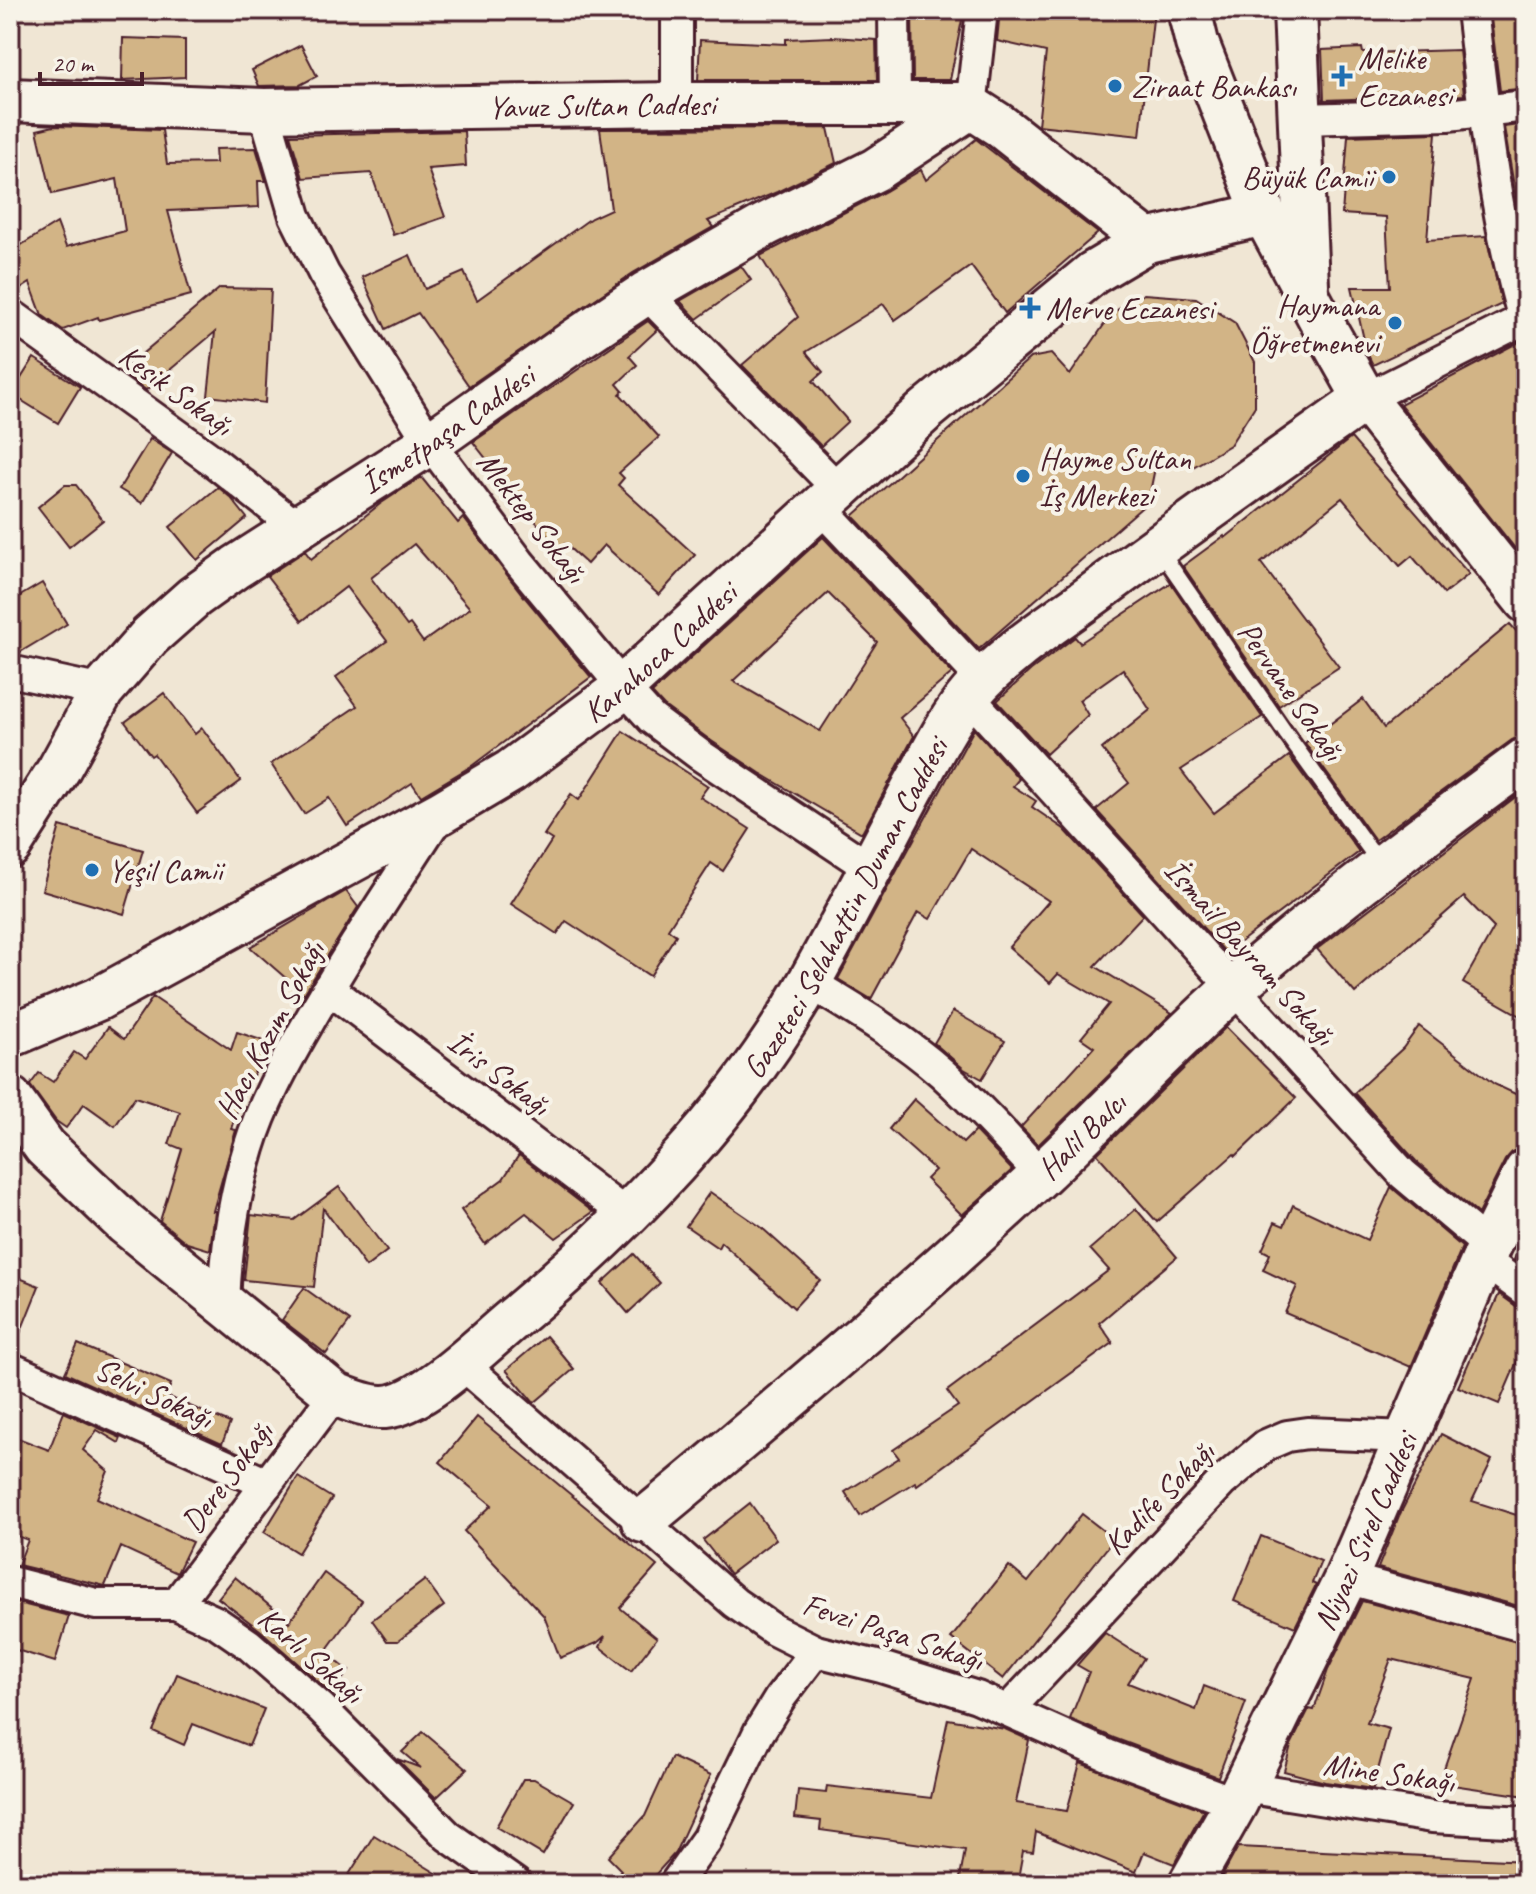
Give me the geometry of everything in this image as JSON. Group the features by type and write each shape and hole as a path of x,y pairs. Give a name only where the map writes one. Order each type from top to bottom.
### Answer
{"street":[{"path":"677,10 677,104"},
{"path":"894,10 895,103"},
{"path":"971,107 982,10"},
{"path":"1189,10 1197,43 1264,214 1365,399 1526,601"},
{"path":"1295,10 1308,295"},
{"path":"1365,399 1525,321 1511,265 1484,112 1472,10"},
{"name":"Yavuz Sultan Caddesi","path":"10,100 264,110 936,102 971,107 999,125 1147,241"},
{"path":"1300,119 1484,112 1526,106"},
{"name":"İsmetpaşa Caddesi","path":"10,846 59,769 102,691 150,636 194,597 430,443 646,293 765,225 875,170 971,107"},
{"name":"Mektep Sokağı","path":"264,110 284,183 309,246 430,443 519,562 652,719 700,755 870,868"},
{"name":"Karahoca Caddesi","path":"10,1036 98,999 440,813 511,771 623,687 925,411 1093,273 1147,241 1264,214"},
{"name":"İsmail Bayram Sokağı","path":"646,293 830,498 976,688 1234,987 1403,1174 1526,1291"},
{"name":"Kesik Sokağı","path":"10,314 208,457 298,528"},
{"name":"Gazeteci Selahattin Duman Caddesi","path":"335,1394 386,1407 405,1401 432,1386 569,1271 627,1215 690,1149 760,1060 809,982 948,725 976,688 1022,647 1157,546 1365,399"},
{"path":"10,671 102,691"},
{"name":"Halil Balcı","path":"643,1521 815,1379 1041,1175 1234,987 1382,866 1526,759"},
{"name":"Hacı Kazım Sokağı","path":"224,1304 226,1257 236,1195 249,1145 267,1100 328,988 440,813"},
{"path":"809,982 864,1015 940,1071 1041,1175"},
{"name":"İris Sokağı","path":"328,988 627,1215"},
{"path":"10,1098 45,1147 126,1224 335,1394"},
{"name":"Niyazi Sirel Caddesi","path":"1190,1884 1240,1795 1346,1578 1486,1253 1526,1171"},
{"name":"Fevzi Paşa Sokağı","path":"461,1363 753,1616 816,1651 919,1678 1008,1710 1107,1755 1240,1795"},
{"name":"Selvi Sokağı","path":"10,1368 267,1484"},
{"name":"Dere Sokağı","path":"176,1604 335,1394"},
{"name":"Kadife Sokağı","path":"1008,1710 1222,1482 1266,1445 1287,1436 1308,1433 1408,1437"},
{"path":"1346,1578 1526,1627"},
{"name":"Karlı Sokağı","path":"10,1582 96,1604 176,1604 216,1622 248,1644 321,1708 448,1836 516,1884"},
{"path":"675,1884 707,1839 759,1732 816,1651"},
{"name":"Mine Sokağı","path":"1240,1795 1432,1817 1526,1822"}],"lane":[{"name":"Pervane Sokağı","path":"1157,546 1382,866"}],"building":[{"path":"912,10 964,10 950,80 913,80"},
{"path":"1000,10 1154,10 1140,136 1038,125 1046,52 997,41"},
{"path":"1490,10 1526,10 1526,88 1500,91"},
{"path":"833,37 876,40 877,80 698,80 700,40 786,44 786,39"},
{"path":"123,38 185,40 185,77 122,80"},
{"path":"301,45 317,76 300,85 259,86 252,70"},
{"path":"1362,48 1363,53 1459,50 1464,95 1324,100 1322,50"},
{"path":"1526,124 1526,216 1519,216 1504,127"},
{"path":"54,126 162,130 167,164 216,163 215,149 256,148 266,181 258,181 259,207 168,211 191,295 99,320 98,317 63,330 42,315 30,283 10,296 10,252 57,223 66,247 125,231 117,179 52,194 37,130"},
{"path":"828,128 836,163 708,221 713,227 633,273 469,386 418,313 386,329 362,277 410,255 425,289 464,272 477,300 591,218 611,209 600,129"},
{"path":"464,131 466,166 428,169 445,217 393,235 371,173 303,178 290,135"},
{"path":"1436,133 1427,240 1486,236 1502,304 1373,365 1367,353 1352,287 1390,287 1386,217 1342,214 1348,136"},
{"path":"976,139 1098,233 1005,313 971,266 895,320 883,304 806,352 823,372 813,381 848,421 821,446 742,365 798,317 760,256 921,170 926,180"},
{"path":"741,266 751,280 697,319 680,301"},
{"path":"220,288 271,289 265,403 208,396 215,332 146,390 130,379 123,370"},
{"name":"Hayme Sultan İş Merkezi","path":"1144,294 1196,298 1235,323 1255,362 1255,406 1230,445 1193,467 1156,463 1148,502 979,649 853,516 1030,358 1051,354 1070,375 1112,313"},
{"path":"648,321 657,330 629,356 637,365 617,384 623,391 620,394 659,437 619,473 624,478 618,485 695,555 659,595 604,545 587,564 565,544 559,551 473,442"},
{"path":"1519,342 1526,343 1526,562 1400,404"},
{"path":"34,358 80,387 58,423 11,394"},
{"path":"1351,438 1469,574 1444,594 1412,556 1400,566 1342,498 1261,563 1339,667 1279,706 1183,566 1225,538"},
{"path":"150,439 172,453 142,503 119,489"},
{"path":"421,477 458,523 463,518 465,520 591,677 473,765 421,796 412,783 347,826 329,798 304,814 271,764 357,706 336,677 387,641 346,587 302,621 267,576 305,551 311,559 380,504","holes":["414,544 470,608 423,642 371,578"]},
{"path":"65,485 76,485 103,520 69,547 38,507"},
{"path":"218,487 247,518 197,560 170,527"},
{"path":"823,537 952,673 900,718 914,736 862,833 710,740 664,706 652,693","holes":["828,593 877,642 820,731 733,681"]},
{"path":"42,583 67,624 17,654 10,654 10,602"},
{"path":"1171,583 1262,717 1181,770 1214,813 1289,756 1359,852 1226,953 1096,810 1129,783 1102,749 1150,710 1123,669 1079,700 1088,715 1046,754 997,701 1075,637 1080,643"},
{"path":"1510,624 1526,642 1526,735 1512,740 1375,840 1305,743 1363,699 1384,728"},
{"path":"164,693 195,734 202,728 241,781 197,813 154,754 151,756 125,722"},
{"path":"974,729 1019,779 1013,786 1036,801 1032,807 1064,829 1143,915 1095,966 1172,1013 1038,1145 1021,1127 1094,1047 1081,1038 1109,1004 1058,974 1050,983 1009,947 1049,901 971,849 930,919 918,912 871,999 838,979"},
{"path":"623,731 708,786 700,797 750,829 723,871 711,863 668,929 676,935 650,976 566,921 557,934 511,904 552,840 544,835 571,794 579,800"},
{"path":"1526,789 1526,1019 1463,983 1494,928 1464,897 1355,993 1317,949"},
{"name":"Yeşil Camii","path":"60,826 143,850 124,914 42,890"},
{"path":"346,891 358,907 304,994 250,947"},
{"path":"153,997 231,1050 237,1032 270,1043 241,1098 231,1129 236,1130 213,1211 210,1250 187,1243 160,1221 182,1149 169,1144 180,1112 135,1097 115,1126 84,1104 66,1128 56,1121 30,1085 39,1073 53,1082 74,1052 85,1059 108,1027 124,1039"},
{"path":"953,1011 1005,1041 982,1079 964,1069 934,1043"},
{"path":"1419,1026 1494,1084 1526,1099 1526,1147 1513,1151 1505,1160 1478,1214 1416,1161 1354,1093 1403,1048"},
{"path":"1226,1027 1296,1098 1236,1156 1234,1154 1157,1222 1097,1154"},
{"path":"914,1099 963,1143 975,1131 1012,1170 962,1215 926,1179 935,1170 889,1129"},
{"path":"519,1155 593,1212 556,1238 526,1213 485,1244 461,1210 503,1179"},
{"path":"339,1187 387,1251 366,1267 323,1208 314,1287 244,1280 251,1215 294,1220"},
{"path":"1391,1187 1462,1247 1411,1367 1285,1313 1297,1286 1263,1270 1270,1254 1262,1250 1275,1222 1284,1226 1293,1205 1367,1240"},
{"path":"710,1192 761,1227 820,1280 794,1308 721,1242 718,1248 686,1226"},
{"path":"1136,1209 1177,1257 1099,1323 1113,1343 917,1485 915,1482 860,1516 845,1492 899,1458 893,1450 958,1406 947,1391 1109,1270 1090,1249"},
{"path":"1526,1225 1526,1269 1514,1260"},
{"path":"634,1254 660,1283 628,1313 602,1283"},
{"path":"10,1274 39,1286 13,1351 10,1350"},
{"path":"304,1288 350,1321 326,1354 282,1320"},
{"path":"1499,1294 1526,1309 1526,1360 1519,1357 1499,1404 1458,1387"},
{"path":"546,1336 574,1369 534,1403 506,1370"},
{"path":"78,1344 171,1384 166,1396 230,1423 222,1444 65,1373"},
{"path":"64,1412 121,1438 119,1443 97,1430 83,1450 108,1471 97,1498 192,1542 177,1573 121,1547 105,1586 18,1565 28,1540 10,1533 10,1435 49,1450"},
{"path":"477,1417 657,1566 620,1608 657,1638 631,1671 600,1647 605,1636 597,1643 560,1658 544,1616 464,1531 492,1505 440,1462"},
{"path":"1441,1434 1492,1460 1472,1501 1526,1518 1526,1608 1378,1568 1399,1516"},
{"path":"298,1477 332,1498 298,1553 264,1532"},
{"path":"750,1503 776,1539 730,1574 703,1540"},
{"path":"1082,1514 1114,1539 1003,1679 951,1638 1009,1566 1028,1582"},
{"path":"1261,1536 1321,1561 1312,1583 1316,1585 1295,1627 1234,1601"},
{"path":"324,1573 362,1601 325,1652 349,1671 331,1693 260,1630 218,1598 235,1577 289,1622"},
{"path":"425,1580 444,1606 398,1641 387,1641 372,1620"},
{"path":"10,1601 69,1616 55,1662 10,1648"},
{"path":"1362,1601 1526,1644 1526,1796 1439,1783 1475,1679 1391,1659 1367,1723 1389,1729 1373,1789 1325,1782 1284,1771 1291,1745 1309,1709 1314,1710 1328,1670"},
{"path":"1105,1633 1144,1658 1128,1683 1196,1710 1204,1686 1246,1702 1218,1777 1070,1719 1089,1672 1077,1665"},
{"path":"177,1674 264,1709 249,1746 193,1724 184,1745 153,1731"},
{"path":"948,1719 1005,1729 1029,1740 1016,1803 1067,1811 1080,1763 1204,1810 1174,1864 1144,1852 1136,1872 1036,1832 1033,1852 1023,1851 1017,1884 959,1884 965,1850 820,1830 821,1821 795,1818 798,1790 826,1793 827,1786 931,1798"},
{"path":"423,1732 467,1769 436,1798 397,1759 421,1768 402,1752"},
{"path":"672,1757 711,1775 675,1853 647,1884 609,1884 621,1870 608,1857 645,1816"},
{"path":"523,1779 534,1779 574,1802 543,1855 496,1827"},
{"path":"374,1835 454,1884 343,1884"},
{"path":"1238,1847 1526,1861 1526,1884 1219,1882"}],"place":[{"name":"Melike Eczanesi","path":"1342,76"},
{"name":"Ziraat Bankası","path":"1115,86"},
{"name":"Büyük Camii","path":"1389,177"},
{"name":"Merve Eczanesi","path":"1030,308"},
{"name":"Haymana Öğretmenevi","path":"1395,323"},
{"name":"Hayme Sultan İş Merkezi","path":"1023,476"},
{"name":"Yeşil Camii","path":"92,870"}]}
